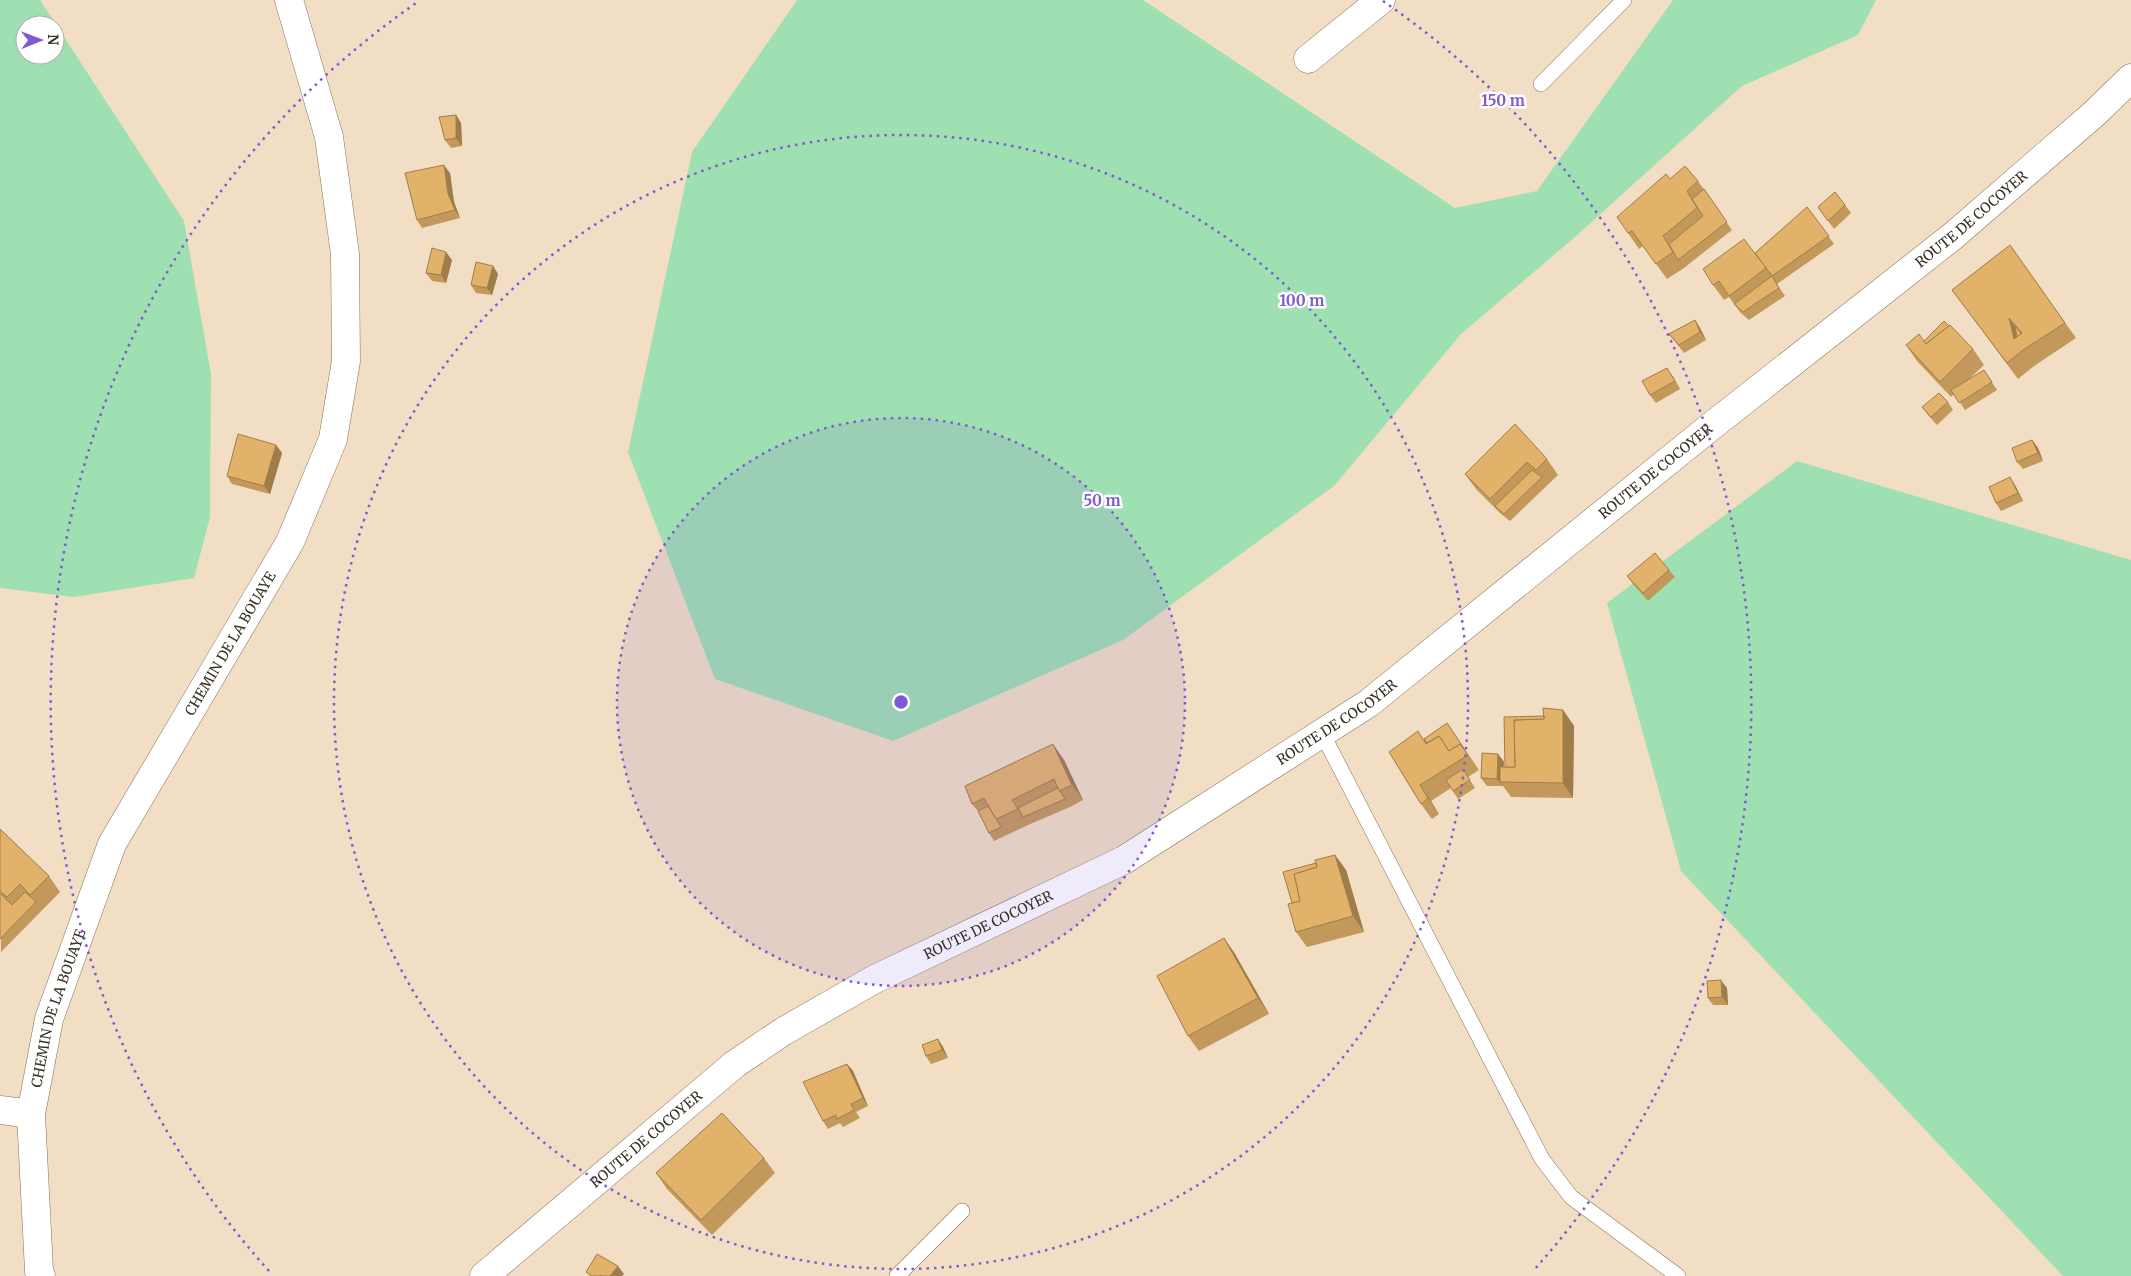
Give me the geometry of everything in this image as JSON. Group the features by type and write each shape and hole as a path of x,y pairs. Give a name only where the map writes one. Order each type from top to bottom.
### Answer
{"main road":[{"name":"CHEMIN DE LA BOUAYE","path":"41,1276 39,1271 31,1114 49,1019 112,844 290,542 333,439 346,361 345,254 329,137 289,0"},
{"path":"1308,59 1381,0"},
{"name":"ROUTE DE COCOYER","path":"484,1276 728,1070 784,1031 875,979 1124,860 1369,703 1709,428 1953,236 2095,114 2131,78"},
{"path":"0,1110 31,1114"}],"lane":[{"path":"1541,84 1624,0"},
{"path":"1322,733 1542,1159 1571,1197 1678,1276"},
{"path":"898,1276 962,1211"}],"green space":[{"path":"0,0 40,0 50,15 15,15 15,65 65,65 65,38 184,221 211,374 210,517 194,578 74,597 0,588"},
{"path":"797,0 1143,0 1455,208 1537,191 1673,0 1876,0 1858,35 1742,86 1575,237 1461,334 1334,486 1123,640 893,741 715,679 628,452 692,152"},
{"path":"1797,461 2131,560 2131,1276 2063,1276 1681,871 1607,603"}],"building":[{"path":"456,115 456,138 445,140 439,117"},
{"path":"444,165 448,194 455,210 417,220 405,173"},
{"path":"1685,166 1698,181 1687,191 1697,208 1663,236 1673,252 1656,264 1632,231 1628,233 1617,217 1666,174 1670,179"},
{"path":"1704,189 1727,222 1678,260 1669,244 1703,216 1692,199"},
{"path":"1835,192 1845,205 1828,221 1818,207"},
{"path":"1807,207 1829,236 1772,276 1755,253"},
{"path":"1744,239 1766,268 1729,296 1719,281 1713,285 1703,269"},
{"path":"2010,245 2065,323 2023,350 2007,363 1952,290","holes":["2009,318 2022,333 2014,339"]},
{"path":"432,248 446,252 441,275 426,273"},
{"path":"476,262 493,266 487,288 471,285"},
{"path":"1772,276 1779,288 1743,312 1734,304"},
{"path":"1695,320 1700,332 1679,345 1669,334"},
{"path":"1944,321 1949,326 1926,344 1924,341"},
{"path":"1950,325 1973,349 1940,382 1906,345 1919,334 1926,344"},
{"path":"2015,326 2021,333 2017,337"},
{"path":"1667,368 1675,381 1650,395 1642,381"},
{"path":"1984,370 1992,382 1959,403 1951,390"},
{"path":"1939,393 1948,402 1931,417 1922,407"},
{"path":"1515,424 1547,459 1536,470 1527,462 1490,499 1465,474"},
{"path":"238,434 276,445 264,486 227,476"},
{"path":"2032,440 2038,453 2017,462 2012,448"},
{"path":"1532,470 1542,477 1504,514 1495,506"},
{"path":"2010,477 2018,493 1996,503 1989,487"},
{"path":"1655,553 1669,570 1643,593 1627,576"},
{"path":"1543,708 1563,710 1563,783 1500,782 1500,767 1515,767 1514,720 1544,719"},
{"path":"1544,716 1544,719 1514,720 1515,767 1505,767 1504,717"},
{"path":"1447,723 1465,750 1460,744 1449,751 1439,736 1427,743 1424,739"},
{"path":"1418,731 1426,744 1439,736 1449,751 1460,744 1468,755 1420,785 1428,798 1421,804 1389,752"},
{"path":"1053,744 1072,785 1059,791 1054,779 1012,800 1018,809 996,819 984,798 972,804 965,786"},
{"path":"1482,753 1498,754 1497,779 1481,778"},
{"path":"1463,769 1470,780 1453,791 1446,780"},
{"path":"1058,788 1065,799 1023,817 1018,808"},
{"path":"988,806 1001,827 989,833 978,811"},
{"path":"0,829 49,876 30,895 20,884 7,897 0,891"},
{"path":"1335,855 1353,916 1296,932 1288,904 1300,901 1294,874 1317,867 1315,860"},
{"path":"1316,863 1317,867 1294,874 1300,901 1292,903 1283,872"},
{"path":"25,892 36,902 0,939 0,893 12,905"},
{"path":"1224,938 1258,998 1188,1036 1157,976"},
{"path":"1721,980 1722,997 1708,998 1707,981"},
{"path":"938,1039 942,1050 926,1056 922,1045"},
{"path":"847,1064 863,1098 851,1104 854,1110 837,1119 836,1115 823,1121 803,1082"},
{"path":"722,1113 764,1158 701,1220 656,1173"},
{"path":"597,1254 618,1266 610,1276 591,1276 586,1272"}]}
